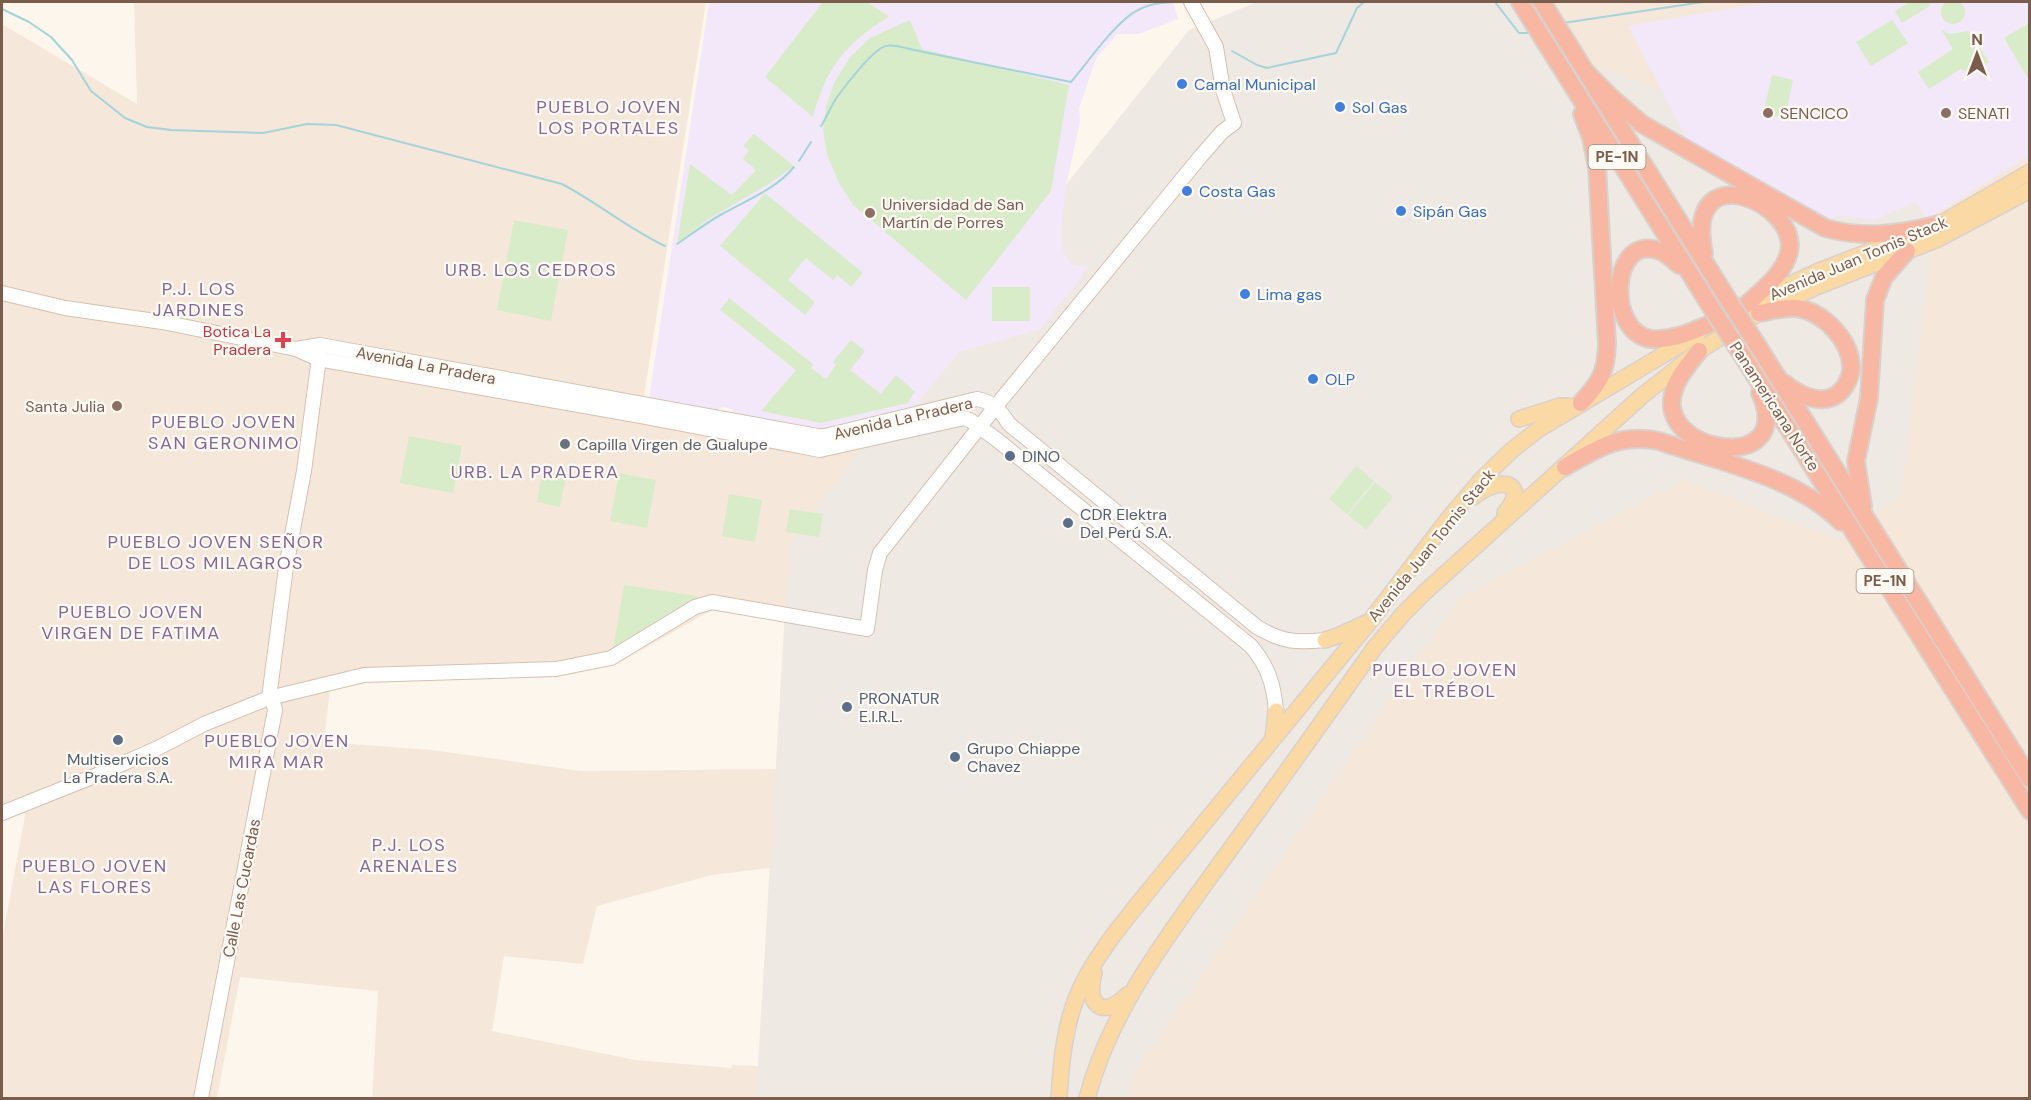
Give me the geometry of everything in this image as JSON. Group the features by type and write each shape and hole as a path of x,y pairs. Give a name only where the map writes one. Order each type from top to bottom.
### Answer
{"highway":[{"name":"Panamericana Norte","path":"1520,2 1689,273 1756,343 2030,779"},
{"name":"Panamericana Norte","path":"1542,2 1706,263 1740,352 2030,811"},
{"path":"1587,73 1642,124 1825,228 1849,234 1874,235 1914,231 1940,224"},
{"path":"1568,77 1591,138 1598,167 1607,331 1606,366 1597,386 1578,404"},
{"path":"1706,263 1701,240 1701,225 1708,206 1715,199 1723,195 1742,196 1777,216 1788,233 1789,252 1779,272 1753,309"},
{"path":"1689,273 1664,252 1654,248 1637,251 1629,257 1622,272 1620,294 1624,317 1636,333 1644,337 1665,339 1677,337 1723,310"},
{"path":"1865,516 1856,461 1869,398 1874,306 1884,277 1907,251"},
{"path":"1753,309 1785,308 1812,312 1823,318 1832,328 1850,358 1852,370 1849,381 1834,397 1822,400 1808,398 1797,394 1779,380"},
{"path":"1699,351 1678,380 1673,391 1673,411 1676,420 1686,432 1713,445 1729,448 1743,447 1754,443 1761,436 1766,421 1765,410 1752,370"},
{"path":"1565,467 1616,441 1641,438 1659,441 1789,485 1821,504 1859,540"}],"main road":[{"name":"Avenida Juan Tomis Stack","path":"1087,1098 1112,1031 1147,970 1203,887 1376,647 1404,613 1643,395 1753,309 1819,271 1940,224 2030,172"},
{"name":"Avenida Juan Tomis Stack","path":"1059,1098 1063,1051 1076,999 1099,958 1126,919 1371,620 1448,519 1482,479 1512,450 1539,429 1723,310 1753,309 1816,287 1938,239 2030,190"},
{"path":"1519,419 1560,406 1578,404"},
{"path":"1448,519 1489,486 1497,483 1509,485 1513,490 1514,501 1486,536"},
{"path":"1325,640 1371,620"},
{"path":"1274,739 1276,711"},
{"path":"1099,958 1090,992 1096,1004 1102,1008 1109,1008 1121,1001 1147,970"},
{"path":"1114,1052 1147,970"}],"street":[{"path":"2,813 29,800 97,775 160,747 204,724 269,698 364,675 556,669 610,658 688,611 712,602 867,629 875,570 880,553 996,406 1201,156 1222,132 1234,123 1223,90 1216,47 1191,2"},
{"name":"Avenida La Pradera","path":"2,293 65,308 162,322 296,349 318,359 820,450 964,418 981,427 1251,646 1267,668 1272,680 1276,711"},
{"name":"Avenida La Pradera","path":"296,349 320,345 818,436 977,399 986,401 996,406 1009,424 1257,627 1280,639 1293,642 1325,640"},
{"name":"Calle Las Cucardas","path":"201,1098 275,710 269,698 286,567 304,471 320,345"},
{"path":"963,403 964,418"},
{"path":"1027,464 1038,448"}],"shaded area":[{"path":"134,2 706,2 643,402 819,442 945,414 862,634 712,610 617,664 520,675 396,667 330,689 324,742 432,750 580,771 784,769 854,858 712,875 597,906 583,964 504,956 492,1031 636,1060 731,1068 732,1065 838,1070 837,1098 372,1098 378,991 240,977 217,1098 2,1098 2,940 26,810 2,816 2,24 137,104"},
{"name":"Universidad de San Martín de Porres","path":"709,2 1173,2 1178,19 1139,34 1117,34 1096,59 1079,108 1080,122 1065,191 1061,236 1063,252 1071,264 1088,268 1040,329 959,352 913,408 823,430 735,414 732,409 722,407 717,411 649,398"},
{"path":"1257,2 1545,2 1594,65 1938,195 1901,495 1837,539 1684,480 1459,598 1131,1078 1129,1098 756,1098 789,545 944,338 1189,30"},
{"path":"1502,2 2029,2 2029,1098 1101,1098"},
{"path":"1771,2 2029,2 2029,156 1927,219 1916,201 1874,220 1837,215 1832,219 1687,139 1628,26"}],"green space":[{"path":"1953,0 1958,1 1964,7 1964,17 1958,23 1953,24 1948,23 1942,17 1941,12 1942,7 1948,1"},
{"path":"823,2 868,2 889,17 860,37 839,58 824,84 813,117 765,77"},
{"path":"1909,2 1931,2 1930,6 1902,23 1895,11"},
{"path":"910,20 922,49 1069,85 1051,191 966,300 853,205 839,183 827,155 823,129 826,107 834,83 851,56 870,38"},
{"path":"1892,20 1908,43 1871,66 1856,42"},
{"path":"2029,23 2029,80 2004,38"},
{"path":"1941,29 1949,34 1969,31 1989,62 1970,73 1961,69 1929,89 1918,72 1953,49"},
{"path":"1772,75 1793,80 1785,118 1763,114"},
{"path":"754,134 794,166 772,182 707,220 677,244 690,164 732,195 756,170 743,159 749,150 743,146"},
{"path":"765,193 863,273 851,287 837,275 833,280 806,258 788,280 815,302 805,315 720,246"},
{"path":"514,220 568,230 551,321 497,310"},
{"path":"992,287 1030,287 1030,321 992,321"},
{"path":"729,298 813,364 811,368 826,379 836,365 833,362 851,340 865,351 850,370 881,394 896,375 915,392 908,403 821,423 761,411 796,370 720,310"},
{"path":"409,436 462,446 453,493 400,483"},
{"path":"1356,466 1374,481 1347,514 1329,499"},
{"path":"543,467 567,471 560,507 537,502"},
{"path":"619,473 656,480 647,528 610,521"},
{"path":"1375,482 1393,497 1366,530 1348,515"},
{"path":"729,494 762,500 755,542 722,536"},
{"path":"790,509 823,514 819,537 786,532"},
{"path":"624,585 697,596 697,598 674,610 674,613 613,650"}],"waterway":[{"path":"821,126 837,97 853,77 874,53 886,46 1071,82 1112,32 1130,15 1155,4 1185,2"},
{"path":"1232,51 1267,68 1336,53 1357,8 1364,2"},
{"path":"1495,2 1519,33 1528,33"},
{"path":"1563,23 1703,2"},
{"path":"2,9 29,22 51,37 72,60 91,91 125,118 147,127 263,133 307,124 336,125 562,184 665,246"},
{"path":"799,161 811,142"},
{"path":"677,244 706,224 770,188 794,167"}],"place":[{"name":"Camal Municipal","path":"1182,84"},
{"name":"Sol Gas","path":"1340,107"},
{"name":"SENCICO","path":"1768,113"},
{"name":"SENATI","path":"1946,113"},
{"name":"Costa Gas","path":"1187,191"},
{"name":"Sipán Gas","path":"1401,211"},
{"name":"Universidad de San Martín de Porres","path":"870,213"},
{"name":"Lima gas","path":"1245,294"},
{"name":"Botica La Pradera","path":"283,340"},
{"name":"OLP","path":"1313,379"},
{"name":"Santa Julia","path":"117,406"},
{"name":"Capilla Virgen de Gualupe","path":"565,444"},
{"name":"DINO","path":"1010,456"},
{"name":"CDR Elektra Del Perú S.A.","path":"1068,523"},
{"name":"PRONATUR E.I.R.L.","path":"847,707"},
{"name":"Multiservicios La Pradera S.A.","path":"118,740"},
{"name":"Grupo Chiappe Chavez","path":"955,757"}],"district":[{"name":"PUEBLO JOVEN LOS PORTALES","path":"609,117"},
{"name":"URB. LOS CEDROS","path":"531,270"},
{"name":"P.J. LOS JARDINES","path":"199,299"},
{"name":"PUEBLO JOVEN SAN GERONIMO","path":"224,432"},
{"name":"URB. LA PRADERA","path":"535,472"},
{"name":"PUEBLO JOVEN SEÑOR DE LOS MILAGROS","path":"216,552"},
{"name":"PUEBLO JOVEN VIRGEN DE FATIMA","path":"131,622"},
{"name":"PUEBLO JOVEN EL TRÉBOL","path":"1445,680"},
{"name":"PUEBLO JOVEN MIRA MAR","path":"277,751"},
{"name":"P.J. LOS ARENALES","path":"409,855"},
{"name":"PUEBLO JOVEN LAS FLORES","path":"95,876"}]}
